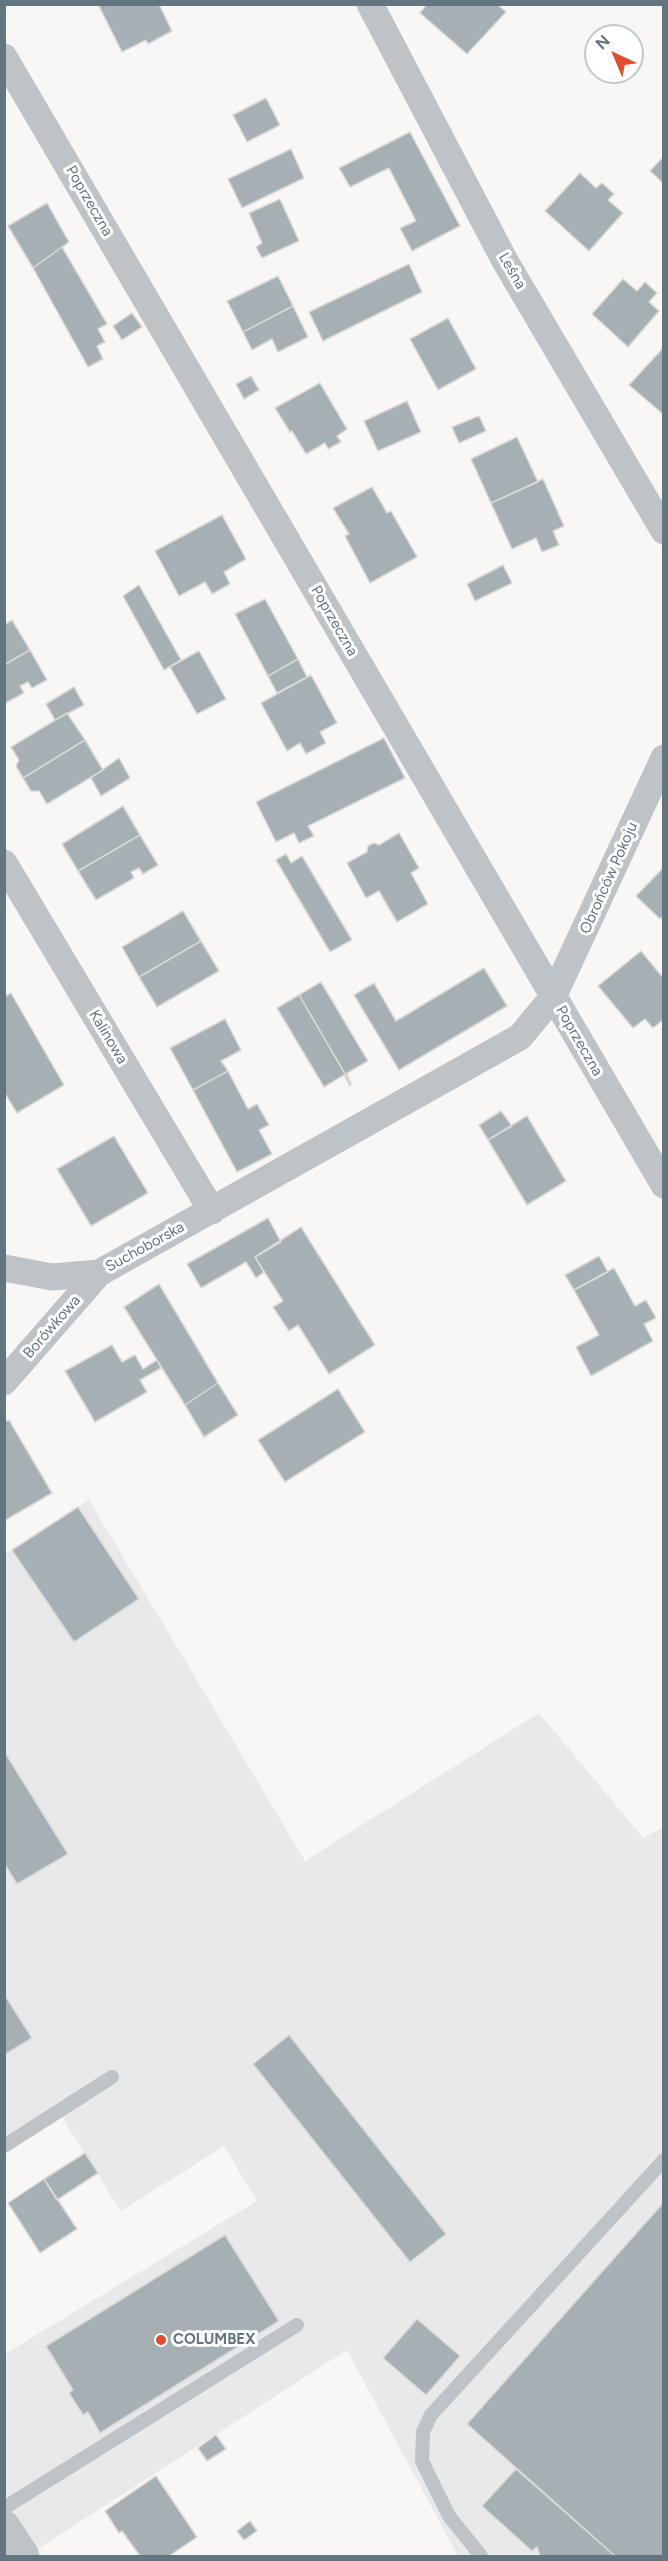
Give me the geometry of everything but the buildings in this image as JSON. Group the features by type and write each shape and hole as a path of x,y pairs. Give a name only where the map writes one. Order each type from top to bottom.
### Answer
{"street":[{"name":"Leśna","path":"370,4 505,261 663,531"},
{"name":"Poprzeczna","path":"4,57 663,1185"},
{"name":"Obrońców Pokoju","path":"212,1211 520,1037 553,996 663,758"},
{"name":"Kalinowa","path":"4,863 212,1211"},
{"name":"Suchoborska","path":"4,1268 52,1277 99,1273 212,1211"},
{"name":"Borówkowa","path":"4,1382 99,1273"},
{"path":"4,2527 23,2556"}],"lane":[{"path":"4,2146 112,2077"},
{"path":"481,2556 450,2516 422,2461 423,2432 431,2415 663,2160"},
{"path":"4,2508 297,2325"}],"shaded area":[{"path":"89,1500 305,1861 539,1713 643,1838 663,1827 663,2556 458,2556 347,2350 27,2556 5,2527 5,2354 257,2201 224,2146 121,2211 59,2112 5,2146 5,1554"}],"place":[{"name":"COLUMBEX","path":"161,2340"}]}
